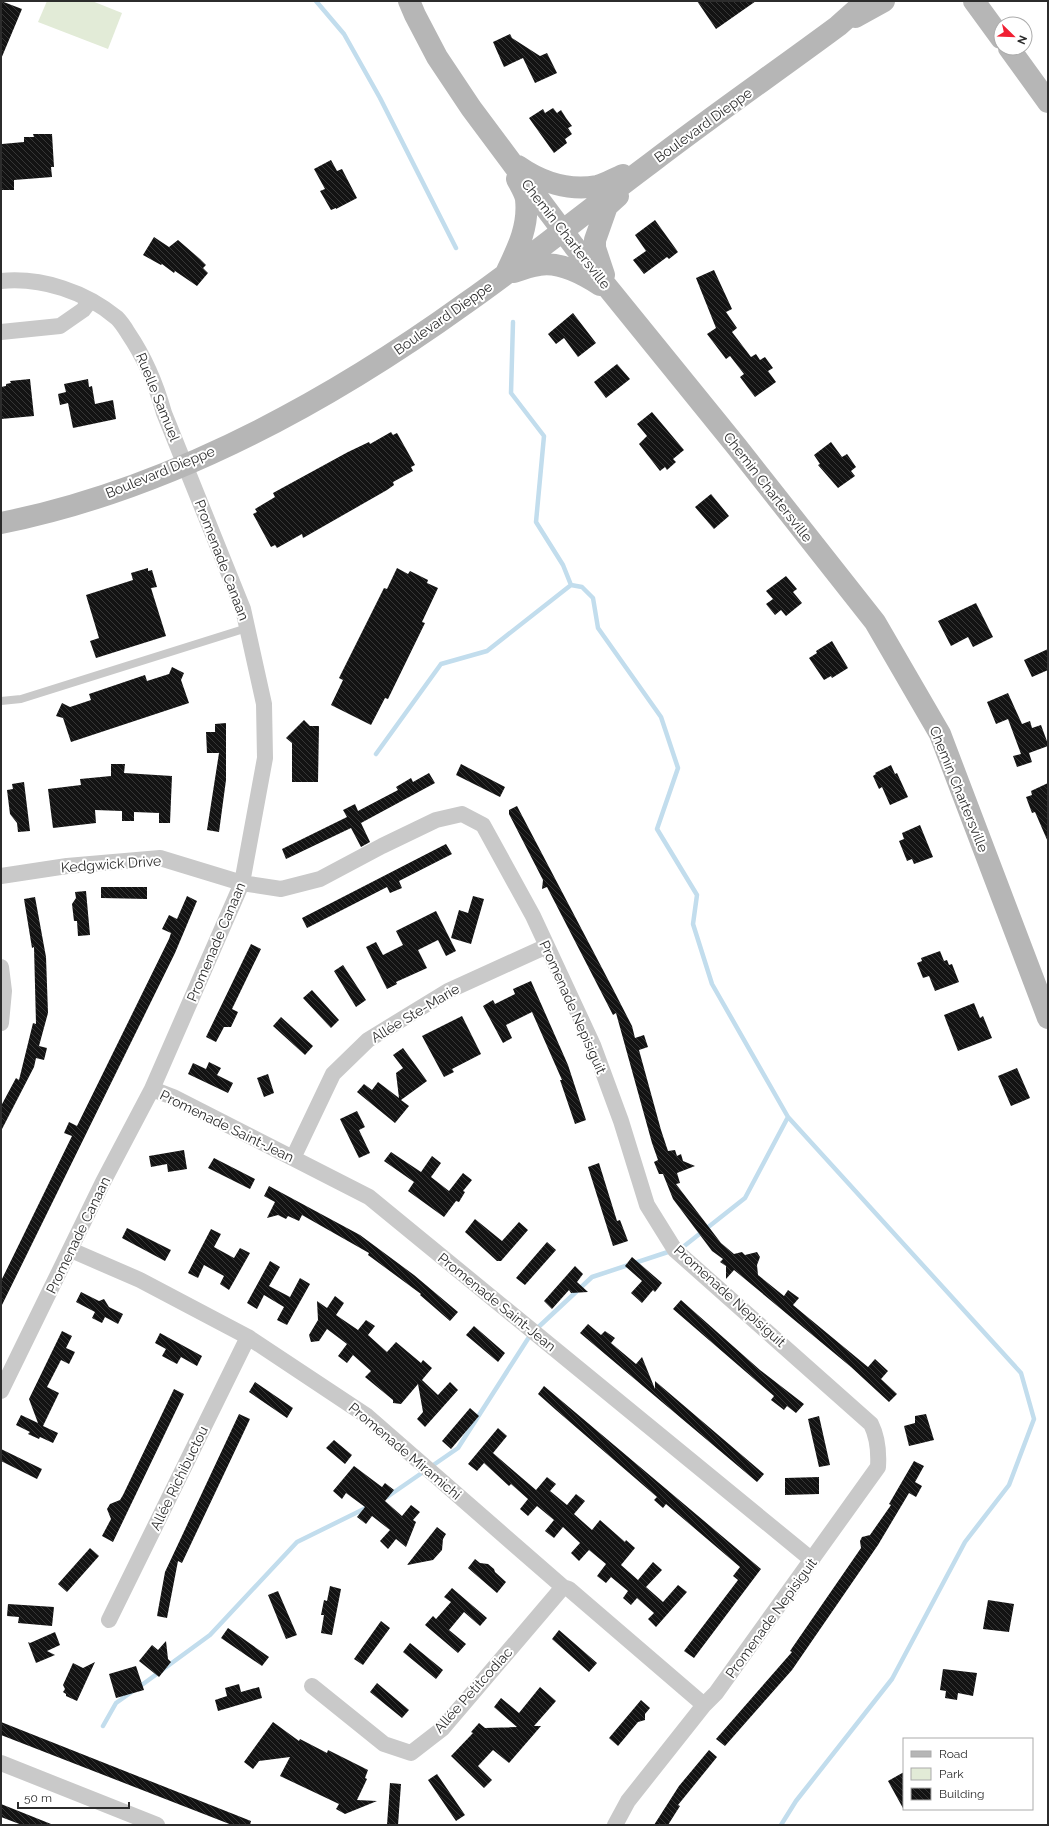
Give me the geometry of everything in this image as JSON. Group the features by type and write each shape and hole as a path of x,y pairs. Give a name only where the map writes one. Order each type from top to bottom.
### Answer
{"main road":[{"name":"Chemin Chartersville","path":"409,1 437,57 471,108 563,231 737,447 875,622 940,734 1048,1018"},
{"name":"Boulevard Dieppe","path":"1,523 110,494 186,464 304,408 394,352 466,303 563,231 653,161 838,26 866,1"},
{"name":"Boulevard Dieppe","path":"838,26 884,1"},
{"path":"974,1 993,27"},
{"path":"1014,56 1048,102"},
{"path":"509,159 534,177 549,183 571,187 598,186 653,161"},
{"path":"505,274 521,240 526,221 526,198 509,159"},
{"path":"609,290 595,248 602,218 607,206 653,161"},
{"path":"505,274 540,264 554,265 581,274 609,290"}],"street":[{"name":"Ruelle Samuel","path":"1,281 16,279 41,282 61,287 90,301 118,319 137,346 156,383 164,413 186,464"},
{"path":"1,332 60,326 78,314 90,301"},
{"name":"Promenade Canaan","path":"1,1391 103,1182 152,1089 242,883 265,758 264,704 243,609 186,464"},
{"name":"Promenade Nepisiguit","path":"242,883 281,889 320,879 382,846 436,820 462,814 483,825 533,916 592,1045 621,1121 647,1204 675,1250 871,1424 876,1434 879,1451 878,1467 716,1693 704,1705 628,1801 615,1825"},
{"name":"Kedgwick Drive","path":"1,876 67,866 160,858 242,883"},
{"name":"Allée Ste-Marie","path":"293,1158 333,1074 368,1040 448,992 547,946"},
{"path":"1,967 4,991 1,1024"},
{"name":"Promenade Saint-Jean","path":"152,1089 173,1097 369,1197 812,1560"},
{"name":"Promenade Miramichi","path":"71,1250 140,1280 248,1337 367,1416 563,1587 569,1589 704,1705"},
{"name":"Allée Richibuctou","path":"109,1620 248,1337"},
{"name":"Allée Petitcodiac","path":"312,1686 384,1744 411,1753 442,1729 563,1587"},
{"path":"1,1763 157,1825"}],"lane":[{"path":"1,701 21,699 247,628"}],"green space":[{"path":"47,1 92,1 122,13 108,49 38,22"}],"building":[{"path":"1,1 22,9 1,59"},
{"path":"697,1 756,1 716,29"},
{"path":"510,34 512,38 540,56 547,53 557,73 535,83 523,58 504,67 493,42"},
{"path":"553,108 557,113 561,110 572,126 568,128 572,134 565,139 567,143 554,153 529,118 543,109 545,113"},
{"path":"33,134 52,134 54,167 51,167 52,177 14,180 14,190 1,190 2,144 24,142 24,137 34,137"},
{"path":"331,160 337,171 342,169 357,198 331,210 320,191 325,189 314,169"},
{"path":"655,220 678,252 669,259 667,257 644,274 633,260 646,251 635,235"},
{"path":"154,237 169,247 178,240 206,265 203,268 208,273 197,286 175,271 174,273 162,264 161,265 143,255"},
{"path":"714,270 732,309 726,312 737,328 732,332 751,357 756,354 760,360 765,357 773,368 768,371 776,382 755,397 740,377 744,374 730,356 726,359 707,334 716,328 696,278"},
{"path":"573,313 596,343 578,357 564,338 556,344 548,334"},
{"path":"617,364 630,379 606,398 594,382"},
{"path":"30,379 34,416 1,419 1,387 11,383 10,381"},
{"path":"88,379 89,387 92,386 95,404 113,400 116,419 73,428 68,403 60,405 58,394 66,392 64,384"},
{"path":"652,412 684,450 673,459 676,462 667,470 665,467 660,471 639,444 647,436 637,424"},
{"path":"391,432 393,435 397,433 415,465 411,467 413,471 393,482 394,485 387,490 303,538 302,534 277,548 275,545 271,547 253,514 257,512 255,509 275,497 273,493 348,452 369,442 370,444"},
{"path":"831,442 842,457 847,454 856,467 851,471 855,476 838,488 818,465 820,464 814,455"},
{"path":"711,494 729,516 714,529 695,507"},
{"path":"148,568 148,571 152,570 157,587 151,588 166,636 96,658 90,641 99,638 86,595 133,580 131,573"},
{"path":"397,568 408,574 410,571 428,580 427,583 438,588 422,622 425,623 388,699 385,698 371,725 331,705 343,680 339,678 384,588 387,589"},
{"path":"786,576 797,589 793,592 802,603 786,616 781,610 775,615 766,604 773,599 766,591"},
{"path":"976,603 993,637 973,647 968,637 951,646 938,621"},
{"path":"832,641 848,668 832,678 831,676 824,680 809,658 817,653 816,651"},
{"path":"1048,649 1048,670 1032,677 1024,660"},
{"path":"172,667 184,673 181,680 189,703 71,742 63,718 56,716 62,703 70,707 91,700 89,694 145,675 147,681 169,674"},
{"path":"1008,693 1022,724 1030,721 1032,728 1041,725 1048,744 1048,746 1029,753 1032,762 1017,767 1013,756 1021,754 1008,719 996,724 987,702"},
{"path":"304,720 310,726 319,726 318,782 292,782 292,743 286,738"},
{"path":"226,723 226,780 219,832 207,830 219,753 207,753 206,732 215,732 215,724"},
{"path":"111,764 125,764 124,773 172,776 170,823 159,823 159,813 134,812 134,821 122,821 122,811 95,810 96,823 53,828 48,789 81,785 80,779 111,776"},
{"path":"461,764 505,787 500,797 456,775"},
{"path":"891,765 895,774 897,773 908,797 890,805 882,787 879,789 873,776 876,774 875,773"},
{"path":"429,773 435,783 361,823 370,842 361,847 351,828 286,859 282,849 347,817 343,810 355,804 358,811 398,790 396,787 411,778 413,782"},
{"path":"24,782 30,831 18,832 17,823 10,814 7,790 13,789 12,784"},
{"path":"1048,783 1048,842 1035,812 1032,813 1026,797 1032,795 1031,791"},
{"path":"517,806 632,1026 635,1038 644,1035 648,1047 639,1050 668,1151 675,1150 677,1156 681,1154 683,1161 695,1166 677,1173 680,1183 676,1184 721,1243 734,1254 742,1252 745,1255 757,1252 760,1257 757,1265 758,1275 784,1296 788,1290 799,1298 793,1305 868,1367 875,1359 888,1371 881,1379 897,1394 889,1402 851,1367 734,1270 726,1279 726,1266 720,1262 723,1259 712,1251 673,1199 663,1174 659,1174 654,1162 658,1160 616,1013 613,1015 547,887 542,889 543,880 509,814 509,810"},
{"path":"920,825 933,857 914,864 912,859 907,861 899,841 904,839 902,833"},
{"path":"446,844 452,854 399,881 402,888 390,893 387,887 307,928 302,918"},
{"path":"101,887 147,887 147,899 101,898"},
{"path":"86,891 90,935 78,936 77,921 74,921 72,904 76,898 75,892"},
{"path":"187,896 197,901 175,953 1,1307 1,1281 72,1136 64,1133 69,1122 77,1126 169,939 171,933 162,929 169,915 177,919"},
{"path":"473,896 484,899 471,944 451,938 459,910 468,913"},
{"path":"35,897 46,957 48,1013 39,1046 47,1048 44,1060 36,1058 34,1067 1,1131 1,1106 16,1078 19,1080 33,1023 36,1024 34,947 32,948 24,899"},
{"path":"436,911 456,951 446,956 438,940 418,950 427,968 396,982 397,984 387,989 366,947 376,942 383,955 403,945 396,931"},
{"path":"251,944 261,949 232,1009 238,1012 231,1027 224,1027 216,1042 206,1037"},
{"path":"940,951 944,961 947,960 949,965 952,964 959,982 935,991 929,976 923,978 917,963 922,961 921,958"},
{"path":"343,965 366,1000 356,1007 334,971"},
{"path":"531,981 568,1065 586,1120 575,1124 560,1080 562,1080 532,1012 506,1025 512,1038 503,1043 483,1006 493,1000 495,1004 515,994 513,989"},
{"path":"312,990 339,1020 331,1028 303,998"},
{"path":"974,1003 980,1018 983,1016 992,1038 958,1051 944,1015"},
{"path":"462,1016 481,1054 452,1069 454,1072 444,1077 422,1036"},
{"path":"281,1017 313,1046 305,1055 273,1026"},
{"path":"403,1048 427,1081 401,1100 409,1106 395,1123 357,1092 364,1084 372,1090 378,1082 399,1098 396,1073 403,1068 393,1055"},
{"path":"209,1062 221,1068 217,1075 233,1083 228,1093 188,1074 193,1063 206,1069"},
{"path":"1017,1068 1030,1098 1011,1106 998,1076"},
{"path":"268,1074 274,1093 264,1097 257,1078"},
{"path":"357,1111 365,1127 359,1130 370,1153 359,1158 340,1119"},
{"path":"184,1150 187,1169 168,1172 167,1164 151,1167 149,1156"},
{"path":"391,1152 421,1172 432,1156 441,1163 431,1177 449,1191 463,1173 472,1180 463,1191 465,1192 459,1202 456,1201 444,1217 408,1191 414,1182 384,1161"},
{"path":"214,1158 255,1179 250,1189 208,1168"},
{"path":"599,1163 617,1221 620,1220 628,1241 613,1246 588,1167"},
{"path":"269,1186 360,1235 414,1275 458,1312 450,1321 420,1295 421,1294 368,1255 369,1253 302,1215 299,1221 288,1216 286,1219 278,1215 267,1218 275,1202 264,1196"},
{"path":"475,1219 502,1241 519,1222 528,1230 501,1261 497,1261 465,1232"},
{"path":"127,1228 171,1250 165,1261 122,1238"},
{"path":"211,1229 221,1234 214,1247 234,1258 240,1248 250,1253 229,1290 220,1284 224,1276 204,1265 198,1278 188,1273"},
{"path":"547,1242 556,1250 525,1285 516,1278"},
{"path":"632,1257 662,1283 655,1292 653,1290 642,1303 631,1293 642,1281 625,1266"},
{"path":"270,1261 280,1267 269,1286 290,1297 300,1278 310,1284 287,1325 277,1320 284,1307 264,1295 257,1309 247,1303"},
{"path":"575,1266 583,1274 577,1282 588,1292 571,1293 569,1290 552,1309 544,1301"},
{"path":"81,1292 99,1301 104,1299 109,1307 123,1314 118,1324 105,1317 102,1323 92,1318 95,1312 76,1302"},
{"path":"335,1296 344,1303 336,1315 358,1330 366,1320 375,1326 368,1335 387,1352 396,1342 421,1363 423,1360 432,1368 422,1380 438,1395 450,1382 458,1390 425,1427 417,1419 423,1412 418,1384 401,1404 393,1403 393,1400 365,1377 371,1371 353,1355 347,1363 338,1356 347,1344 327,1329 319,1341 311,1342 309,1335 318,1320 317,1301 327,1308"},
{"path":"681,1300 760,1370 804,1404 796,1413 787,1406 784,1410 771,1400 774,1396 673,1309"},
{"path":"588,1324 601,1335 605,1331 615,1338 611,1343 636,1364 642,1357 655,1389 655,1381 764,1474 757,1482 580,1333"},
{"path":"474,1326 505,1353 498,1362 466,1335"},
{"path":"62,1331 72,1336 66,1348 75,1352 69,1364 61,1360 47,1387 59,1393 43,1426 58,1433 53,1443 40,1437 39,1439 28,1434 30,1432 16,1425 21,1415 38,1423 29,1399"},
{"path":"160,1333 202,1356 197,1366 181,1357 177,1364 162,1356 166,1349 155,1343"},
{"path":"255,1382 293,1408 287,1418 249,1392"},
{"path":"544,1386 761,1569 694,1658 684,1651 738,1580 733,1576 740,1567 666,1504 663,1508 654,1500 657,1497 538,1394"},
{"path":"174,1389 184,1394 113,1542 102,1536 111,1519 107,1509 110,1504 120,1500 123,1495"},
{"path":"470,1408 479,1416 451,1449 442,1441"},
{"path":"239,1414 250,1419 182,1563 178,1561 167,1618 157,1616 165,1572"},
{"path":"926,1414 934,1440 909,1446 904,1426 915,1423 915,1416"},
{"path":"819,1416 830,1465 819,1467 808,1419"},
{"path":"498,1428 507,1436 493,1453 536,1490 547,1477 556,1484 550,1491 567,1505 576,1494 585,1501 574,1514 592,1530 600,1520 625,1542 626,1540 635,1548 621,1565 638,1580 653,1562 662,1570 646,1587 663,1602 678,1585 687,1592 656,1627 648,1619 654,1613 637,1598 631,1605 623,1598 628,1591 611,1577 606,1583 597,1576 606,1564 589,1550 579,1561 571,1553 580,1543 563,1527 554,1538 545,1531 554,1520 537,1506 528,1516 520,1509 528,1499 511,1484 509,1486 484,1463 477,1471 468,1464"},
{"path":"334,1440 352,1455 345,1464 326,1448"},
{"path":"1,1449 42,1469 37,1479 1,1461"},
{"path":"914,1461 924,1466 915,1482 922,1486 916,1497 909,1493 878,1545 792,1670 725,1746 716,1739 792,1652 790,1651 861,1548 860,1541 862,1537 870,1535 891,1505 889,1504"},
{"path":"354,1466 382,1487 385,1483 394,1490 385,1501 402,1516 411,1505 420,1512 413,1520 416,1522 406,1547 396,1539 388,1549 380,1541 390,1530 372,1516 366,1524 357,1517 365,1507 346,1493 342,1499 333,1491"},
{"path":"819,1477 819,1494 785,1495 785,1478"},
{"path":"437,1527 446,1534 443,1539 442,1550 433,1560 407,1565"},
{"path":"90,1548 99,1556 67,1592 58,1584"},
{"path":"475,1559 480,1563 488,1564 506,1582 497,1593 468,1568"},
{"path":"330,1586 341,1589 332,1635 321,1633 324,1615 321,1615 324,1600 327,1601"},
{"path":"452,1588 487,1618 480,1626 464,1612 449,1630 466,1644 458,1653 425,1625 433,1616 436,1619 451,1602 444,1597"},
{"path":"278,1591 297,1635 286,1639 268,1595"},
{"path":"988,1600 1014,1604 1009,1632 983,1629"},
{"path":"8,1604 54,1607 52,1626 18,1623 19,1617 7,1616"},
{"path":"381,1621 390,1628 363,1665 354,1659"},
{"path":"228,1628 269,1657 262,1666 221,1638"},
{"path":"559,1630 597,1663 589,1672 552,1639"},
{"path":"55,1632 60,1645 47,1651 55,1655 36,1663 28,1642 30,1643"},
{"path":"166,1641 168,1659 171,1662 159,1677 139,1661 152,1645 158,1650"},
{"path":"410,1643 443,1670 436,1679 403,1652"},
{"path":"95,1662 77,1701 66,1696 63,1692 65,1689 63,1685 73,1663 83,1668"},
{"path":"136,1666 144,1690 116,1698 109,1674"},
{"path":"943,1669 977,1673 973,1696 958,1693 957,1700 945,1698 946,1691 940,1690"},
{"path":"377,1683 409,1710 402,1718 370,1692"},
{"path":"239,1684 241,1692 259,1687 262,1698 218,1711 215,1700 227,1696 225,1688"},
{"path":"540,1687 556,1701 534,1726 541,1726 509,1763 493,1750 478,1766 492,1780 484,1788 451,1756 473,1733 471,1732 479,1723 485,1728 517,1727 494,1707 501,1698 519,1713"},
{"path":"641,1700 650,1708 645,1714 645,1720 638,1722 618,1746 609,1738"},
{"path":"1,1722 251,1821 250,1825 232,1825 1,1735"},
{"path":"273,1722 299,1741 300,1739 327,1753 328,1750 368,1770 365,1778 367,1779 357,1800 377,1801 345,1814 336,1809 339,1804 280,1776 290,1757 259,1761 253,1769 244,1762"},
{"path":"709,1750 717,1757 678,1805 680,1806 668,1825 654,1825 679,1786"},
{"path":"903,1773 903,1808 888,1781"},
{"path":"437,1774 465,1815 456,1821 428,1780"},
{"path":"390,1783 401,1784 398,1825 387,1825"},
{"path":"1,1804 51,1825 22,1825 1,1817"}],"waterway":[{"path":"316,1 344,34 380,98 456,248"},
{"path":"513,322 511,393 544,436 536,522 563,565 571,585"},
{"path":"571,585 582,587 593,598 598,628 661,717 678,768 657,829 697,895 693,924 712,984 788,1117 1021,1373 1034,1419 1009,1485 965,1542 892,1679 796,1801 781,1825"},
{"path":"376,754 441,664 487,651 571,585"},
{"path":"678,1249 683,1247 745,1198 788,1117"},
{"path":"387,1497 458,1448 531,1334 592,1277 671,1251"},
{"path":"139,1687 210,1635 297,1542 368,1507"},
{"path":"103,1726 116,1703 133,1691"}]}
